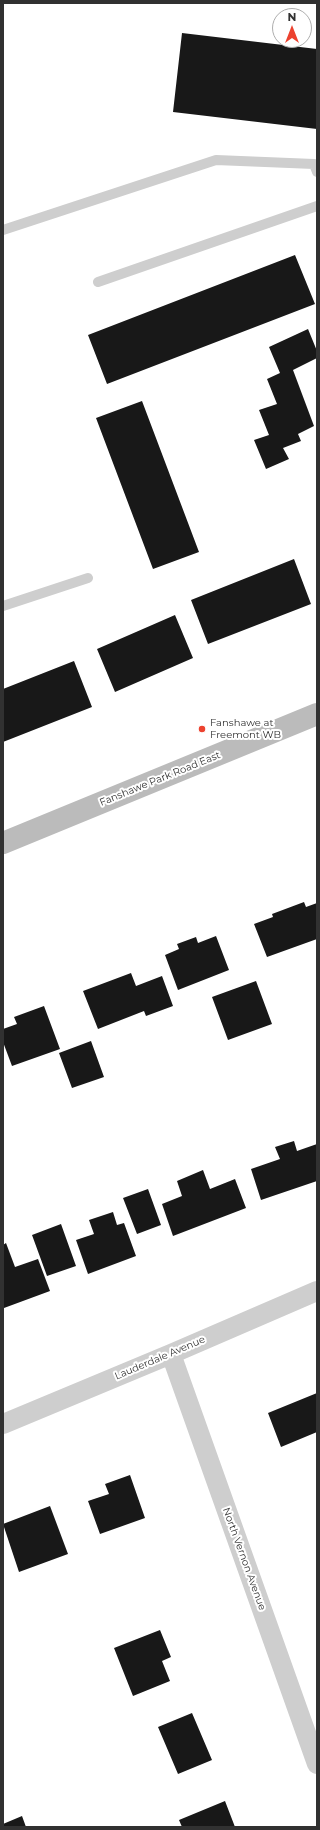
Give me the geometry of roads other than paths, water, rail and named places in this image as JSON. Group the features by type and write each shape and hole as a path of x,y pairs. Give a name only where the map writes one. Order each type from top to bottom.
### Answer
{"main road":[{"name":"Fanshawe Park Road East","path":"3,843 317,714"}],"street":[{"name":"Lauderdale Avenue","path":"3,1424 317,1291"},
{"name":"North Vernon Avenue","path":"171,1354 317,1764"}],"lane":[{"path":"3,230 216,160 314,164 317,172"},
{"path":"98,282 317,206"},
{"path":"3,606 88,578"}],"place":[{"name":"Fanshawe at Freemont WB","path":"202,729"}]}
